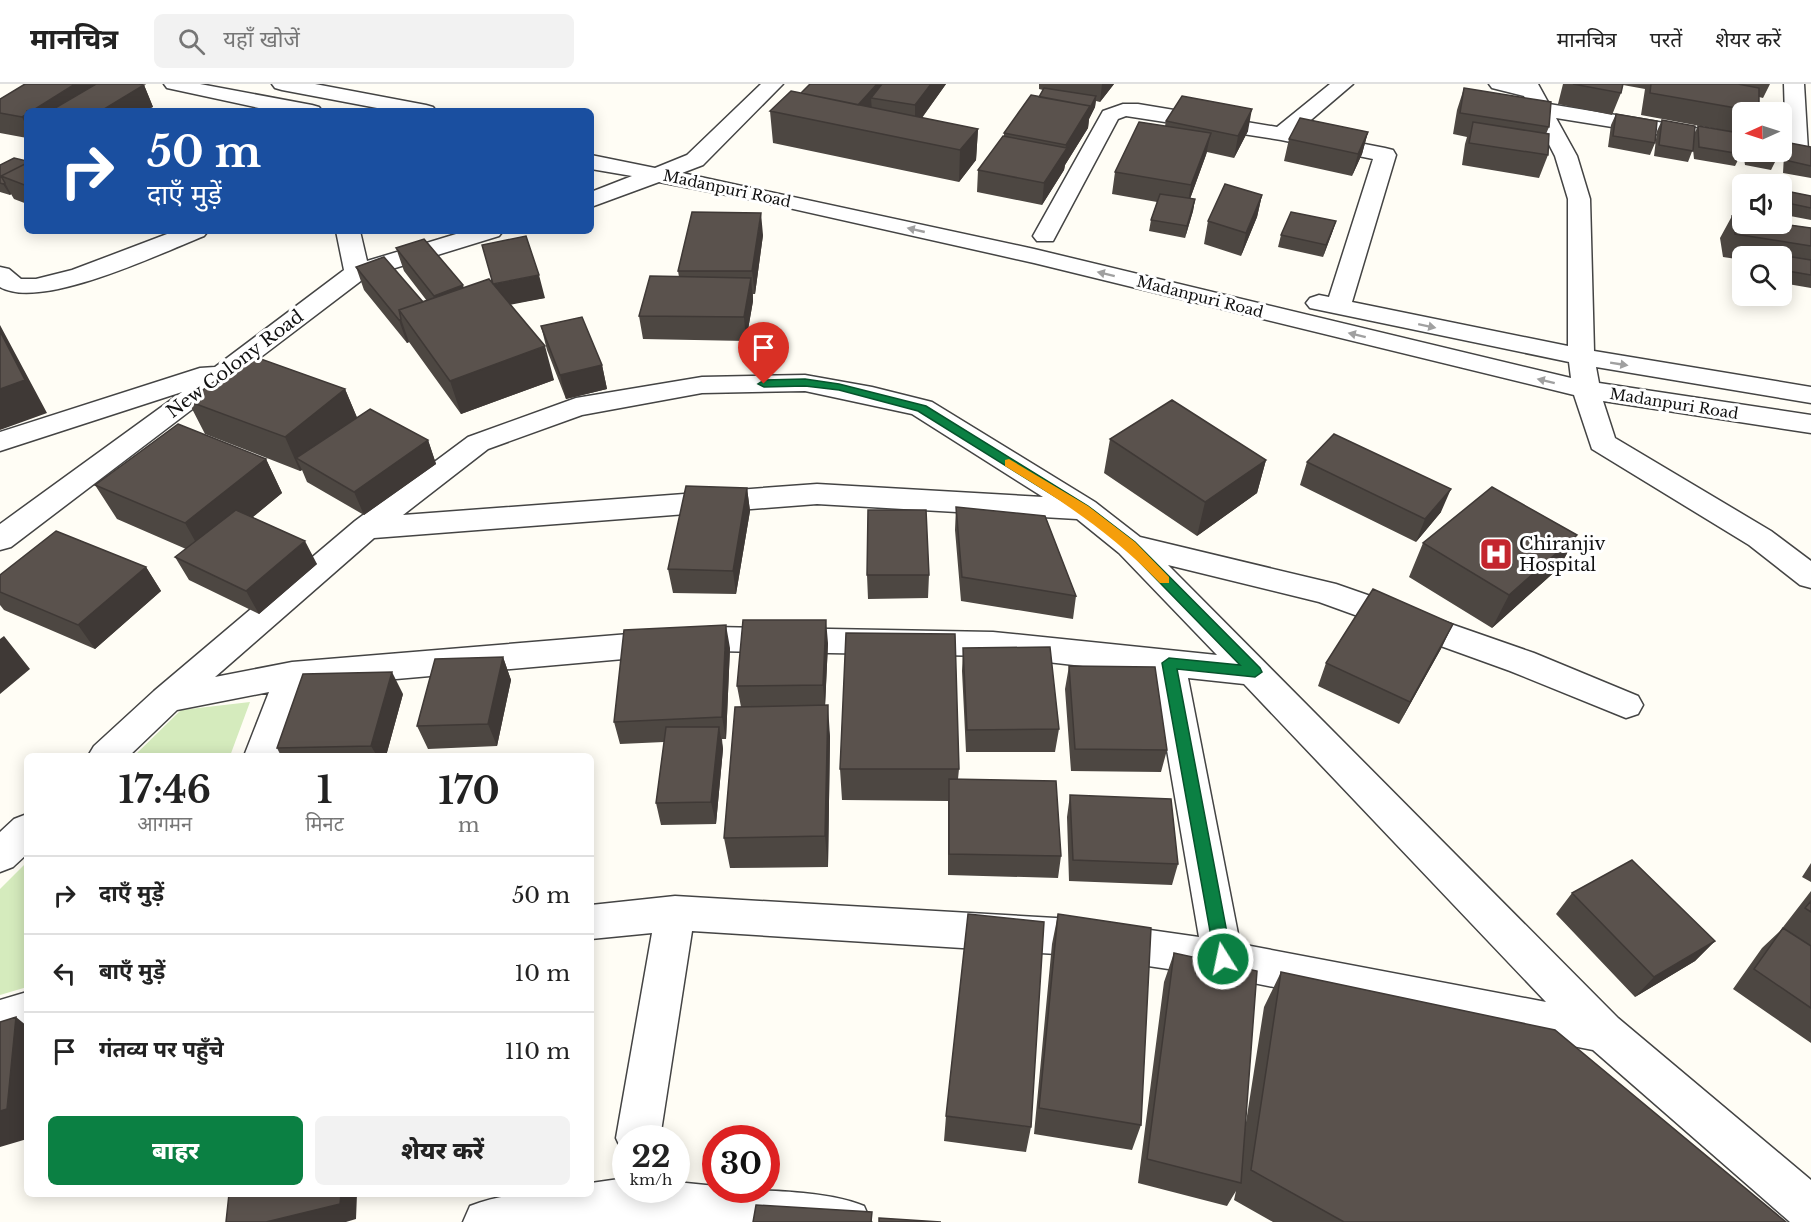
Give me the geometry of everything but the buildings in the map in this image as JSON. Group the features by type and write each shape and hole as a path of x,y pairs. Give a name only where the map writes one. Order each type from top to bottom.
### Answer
{"street":[{"path":"174,84 229,105 270,108"},
{"path":"282,84 334,103 392,108"},
{"path":"599,198 695,160 774,84"},
{"path":"1306,84 1338,88"},
{"path":"1498,84 1534,95 1732,140"},
{"path":"1794,84 1797,151"},
{"path":"1281,134 1338,88"},
{"path":"1534,95 1566,156 1580,200 1581,357 1586,390 1602,443 1760,538 1811,577"},
{"path":"1045,236 1110,115 1115,112 1138,110 1281,134 1385,155 1338,308"},
{"name":"Madanpuri Road","path":"594,142 695,160 1045,236 1338,308 1581,357 1811,395"},
{"name":"Madanpuri Road","path":"594,163 758,194 1034,256 1586,390 1811,424"},
{"path":"599,198 758,194"},
{"path":"0,274 6,281 17,286 54,284 188,234"},
{"path":"349,234 357,272"},
{"name":"New Colony Road","path":"0,539 236,365 357,272 481,234"},
{"path":"0,442 236,365"},
{"path":"109,753 166,700 366,528 478,443 576,407 702,385 805,383 839,387 922,408 1084,509 1130,545 1603,1032 1811,1210"},
{"path":"366,528 817,494 1084,509"},
{"path":"1130,545 1325,592 1522,662 1626,705"},
{"path":"166,700 292,675 714,639 993,644 1255,672"},
{"path":"1169,663 1223,959"},
{"path":"263,753 292,675"},
{"path":"0,855 24,833"},
{"path":"594,922 675,913 1073,937 1223,959 1603,1032"},
{"path":"640,1125 675,913"},
{"path":"0,1018 24,1012"},
{"path":"486,1222 628,1204 848,1222"}],"green space":[{"path":"250,702 231,753 137,753 181,710"},
{"path":"24,865 24,988 0,995 0,889"}],"slow traffic":[{"path":"1009,463 1084,509 1130,545 1164,580"}],"place":[{"name":"Chiranjiv Hospital","path":"1496,554"}],"route":[{"path":"764,384 805,383 839,387 922,408 1084,509 1130,545 1255,672 1169,663 1223,959"}]}
